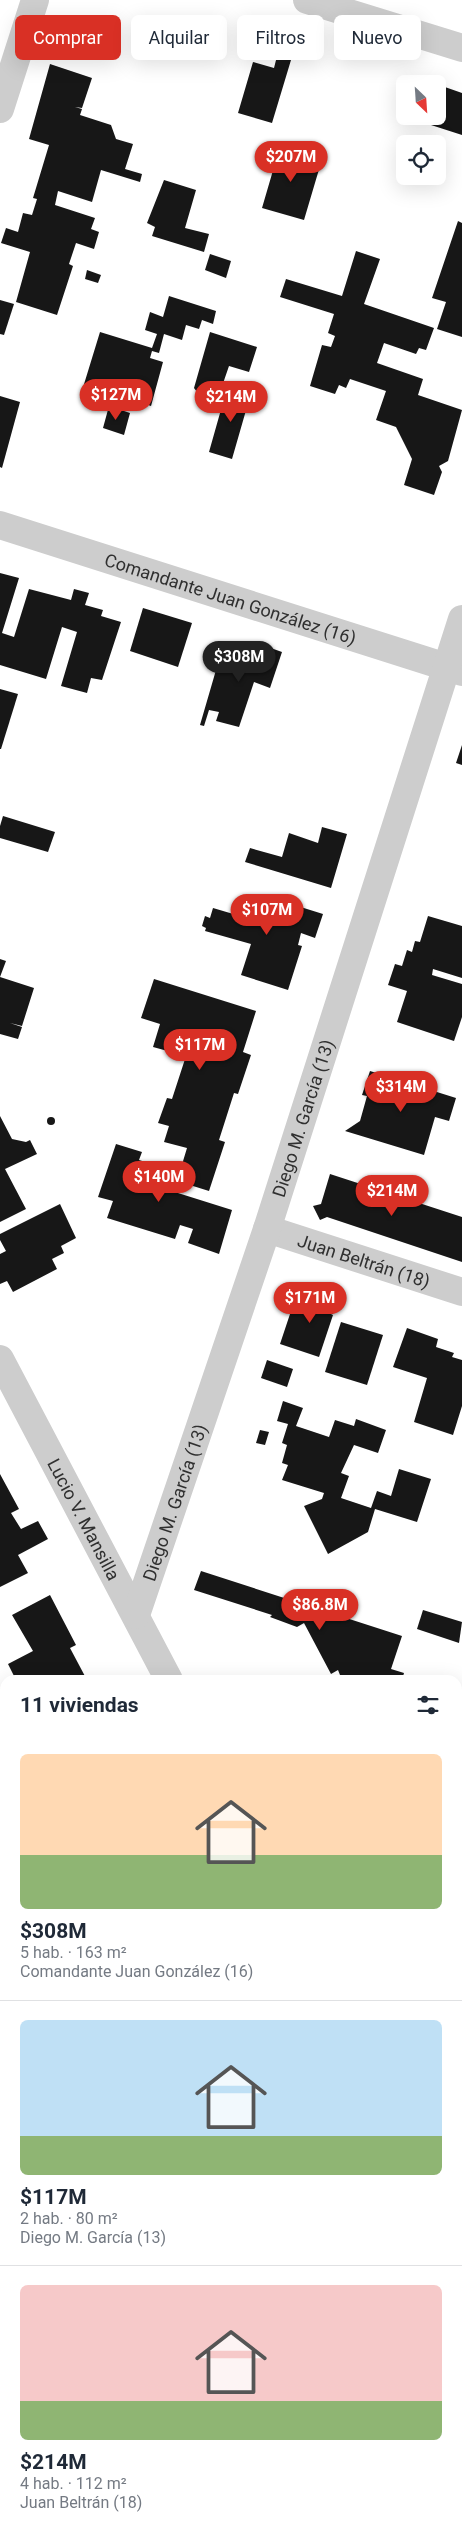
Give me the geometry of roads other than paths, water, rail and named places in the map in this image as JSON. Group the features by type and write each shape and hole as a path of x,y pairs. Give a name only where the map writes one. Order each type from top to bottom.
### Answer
{"street":[{"path":"0,109 35,0"},
{"path":"307,0 462,48"},
{"name":"Comandante Juan González (16)","path":"0,525 454,670"},
{"name":"Diego M. García (13)","path":"136,1615 454,670 462,619"},
{"name":"Juan Beltrán (18)","path":"267,1228 462,1292"},
{"name":"Lucio V. Mansilla","path":"0,1359 166,1675"}]}
